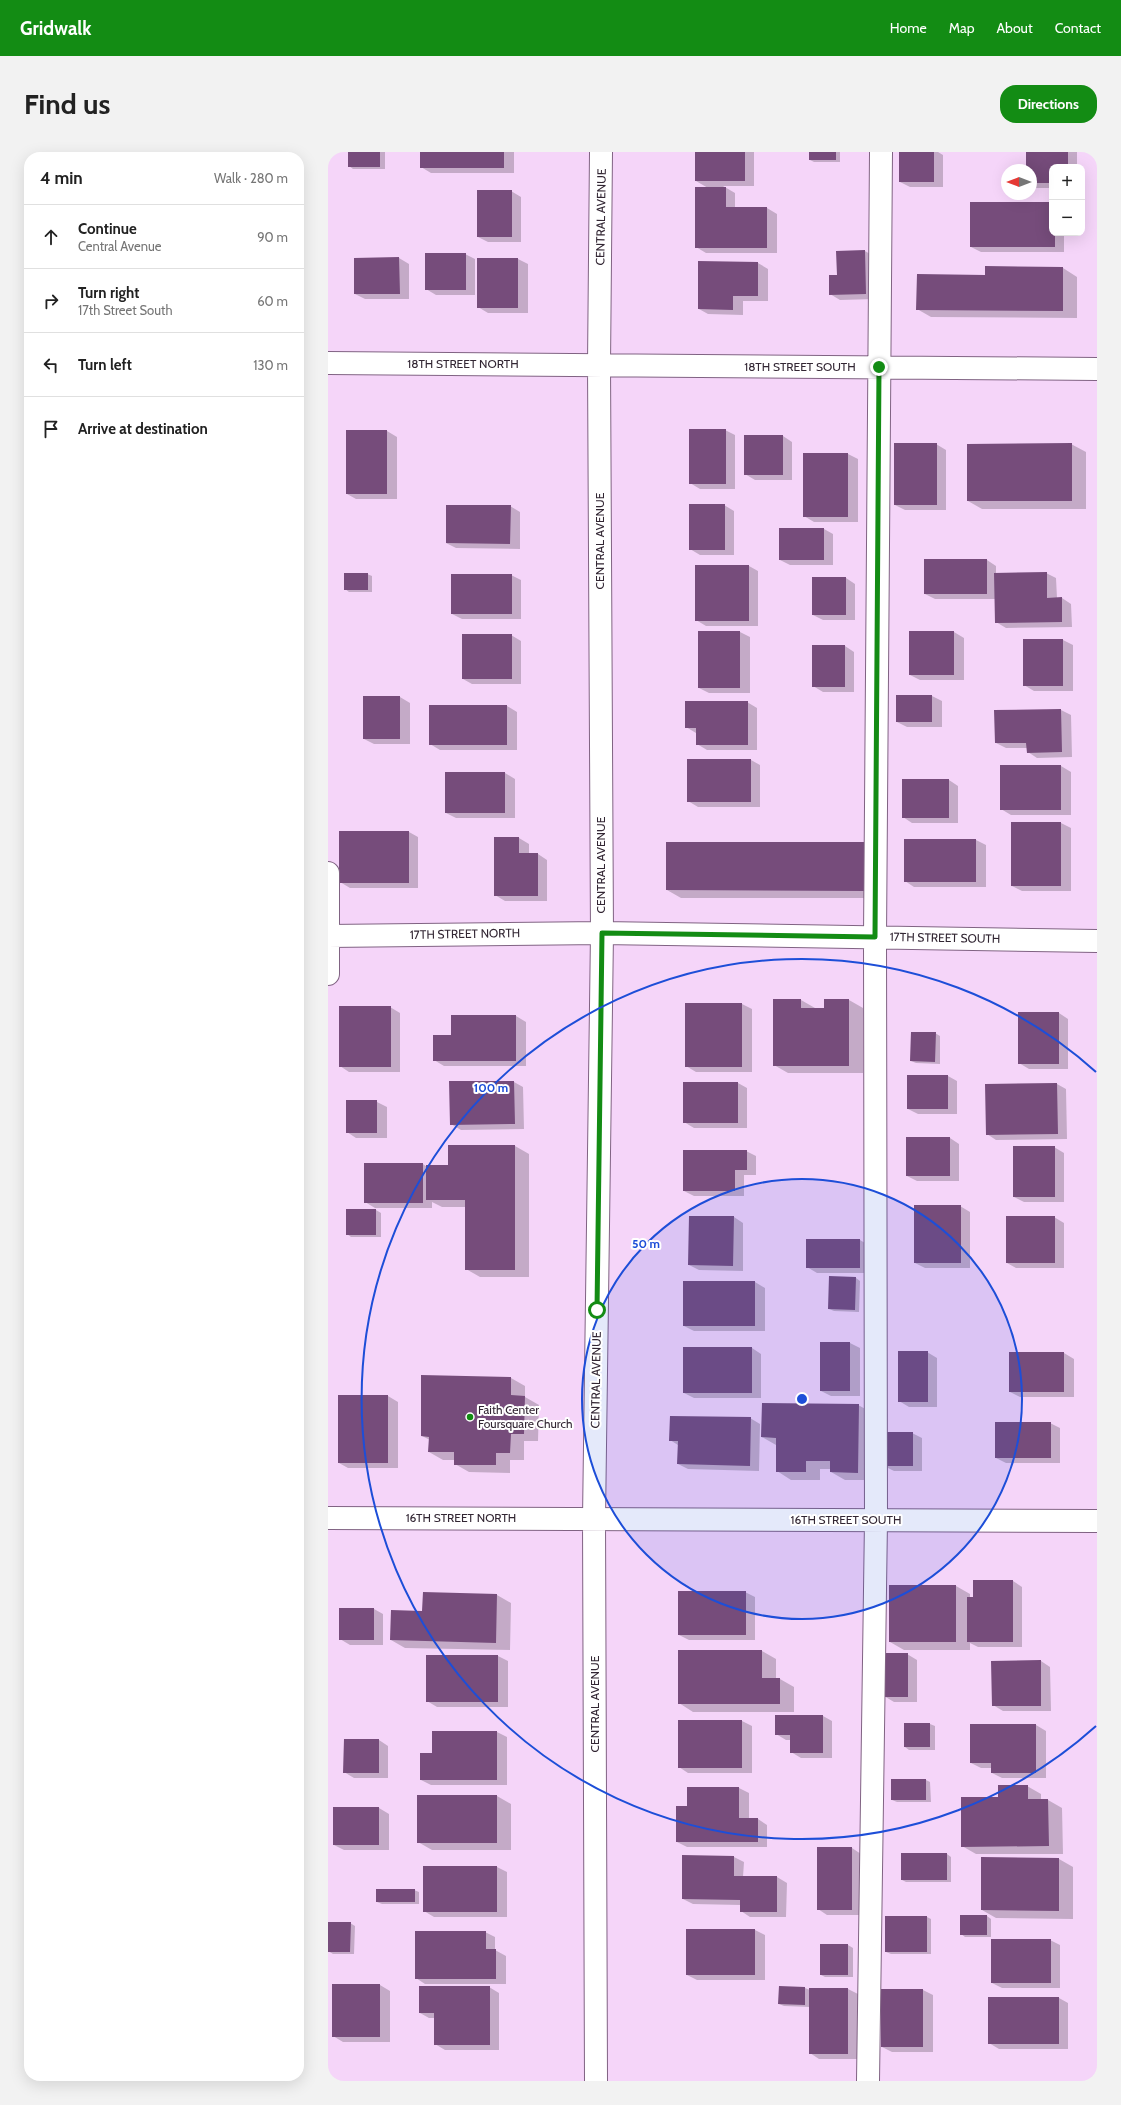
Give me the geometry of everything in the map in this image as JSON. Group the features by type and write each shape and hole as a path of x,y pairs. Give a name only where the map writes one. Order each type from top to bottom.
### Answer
{"street":[{"name":"CENTRAL AVENUE","path":"596,2081 594,1518 602,933 599,365 601,152"},
{"path":"868,2081 876,1520 875,937 881,152"},
{"name":"18TH STREET NORTH","path":"328,363 599,365"},
{"name":"18TH STREET SOUTH","path":"599,365 1097,369"},
{"path":"328,873 328,974"},
{"name":"17TH STREET NORTH","path":"328,936 602,933"},
{"name":"17TH STREET SOUTH","path":"602,933 1097,941"},
{"name":"16TH STREET NORTH","path":"328,1518 594,1518"},
{"name":"16TH STREET SOUTH","path":"594,1518 1097,1521"}],"building":[{"path":"348,152 380,152 380,167 348,167"},
{"path":"420,152 504,152 504,168 420,168"},
{"path":"695,152 745,152 745,181 695,181"},
{"path":"809,152 836,152 836,160 809,160"},
{"path":"899,152 934,152 934,182 899,182"},
{"path":"1026,152 1068,152 1068,164 1049,164 1049,183 1037,183 1037,164 1026,164"},
{"path":"695,187 726,187 726,207 767,207 767,248 695,248"},
{"path":"477,190 512,190 512,237 477,237"},
{"path":"970,202 1049,202 1049,236 1055,236 1055,247 970,247"},
{"path":"865,250 866,294 829,295 829,275 837,275 836,251"},
{"path":"425,253 466,253 466,290 425,290"},
{"path":"399,257 400,294 354,294 354,258"},
{"path":"477,258 518,258 518,308 477,308"},
{"path":"698,261 758,262 758,296 733,296 733,310 698,309"},
{"path":"985,266 1063,267 1063,311 916,310 917,274 985,275"},
{"path":"689,429 726,429 726,484 689,484"},
{"path":"346,430 387,430 387,494 346,494"},
{"path":"744,435 783,435 783,475 744,475"},
{"path":"894,443 937,443 937,505 894,505"},
{"path":"1072,443 1072,501 967,501 967,444"},
{"path":"803,453 848,453 848,517 803,517"},
{"path":"689,504 725,504 725,550 689,550"},
{"path":"446,505 511,505 510,544 446,543"},
{"path":"779,528 824,528 824,560 779,560"},
{"path":"924,559 987,559 987,594 924,594"},
{"path":"695,565 749,565 749,621 695,621"},
{"path":"1047,572 1047,598 1062,597 1062,622 995,623 994,573"},
{"path":"344,573 368,573 368,590 344,590"},
{"path":"451,574 512,574 512,614 451,614"},
{"path":"812,577 846,577 846,615 812,615"},
{"path":"698,631 740,631 740,688 698,688"},
{"path":"909,631 954,631 954,675 909,675"},
{"path":"462,634 512,634 512,679 462,679"},
{"path":"1023,639 1063,639 1063,686 1023,686"},
{"path":"812,645 845,645 845,687 812,687"},
{"path":"896,695 932,695 932,722 896,722"},
{"path":"363,696 400,696 400,739 363,739"},
{"path":"685,701 748,701 748,745 696,745 696,728 685,728"},
{"path":"429,705 507,705 507,745 429,745"},
{"path":"1061,709 1062,752 1027,753 1026,743 995,743 994,710"},
{"path":"687,759 751,759 751,802 687,802"},
{"path":"1000,765 1061,765 1061,810 1000,810"},
{"path":"445,772 505,772 505,813 445,813"},
{"path":"902,779 949,779 949,818 902,818"},
{"path":"1011,822 1061,822 1061,886 1011,886"},
{"path":"339,831 409,831 409,883 339,883"},
{"path":"494,837 519,837 519,853 538,853 538,896 494,896"},
{"path":"904,839 976,839 976,882 904,882"},
{"path":"666,842 866,842 866,891 666,890"},
{"path":"773,999 801,999 801,1008 824,1008 824,999 849,999 849,1066 773,1066"},
{"path":"685,1003 742,1003 742,1067 685,1067"},
{"path":"339,1006 391,1006 391,1067 339,1067"},
{"path":"1018,1012 1059,1012 1059,1064 1018,1064"},
{"path":"451,1015 516,1015 516,1061 433,1061 433,1035 451,1035"},
{"path":"911,1032 936,1032 935,1062 910,1061"},
{"path":"907,1075 948,1075 948,1109 907,1109"},
{"path":"449,1081 514,1081 515,1124 450,1125"},
{"path":"683,1082 738,1082 738,1123 683,1123"},
{"path":"1057,1083 1058,1134 986,1135 985,1084"},
{"path":"346,1100 377,1100 377,1133 346,1133"},
{"path":"906,1137 950,1137 950,1176 906,1176"},
{"path":"448,1145 515,1145 515,1270 465,1270 465,1200 426,1200 426,1165 448,1165"},
{"path":"1013,1146 1055,1146 1055,1197 1013,1197"},
{"path":"683,1150 747,1150 747,1170 735,1170 735,1191 683,1191"},
{"path":"364,1163 423,1163 423,1203 364,1203"},
{"path":"914,1205 961,1205 961,1263 914,1263"},
{"path":"346,1209 376,1209 376,1235 346,1235"},
{"path":"689,1216 734,1216 733,1266 688,1265"},
{"path":"1006,1216 1055,1216 1055,1263 1006,1263"},
{"path":"806,1239 860,1239 860,1268 806,1268"},
{"path":"829,1276 856,1277 855,1310 828,1309"},
{"path":"683,1281 755,1281 755,1326 683,1326"},
{"path":"820,1342 850,1342 850,1391 820,1391"},
{"path":"683,1347 752,1347 752,1393 683,1393"},
{"path":"898,1351 928,1351 928,1402 898,1402"},
{"path":"1009,1352 1064,1352 1064,1392 1009,1392"},
{"path":"421,1375 511,1377 511,1395 525,1396 524,1434 511,1434 510,1453 496,1453 496,1465 454,1465 454,1452 428,1452 429,1437 421,1436"},
{"path":"338,1395 388,1395 388,1463 338,1463"},
{"path":"762,1403 859,1404 858,1473 830,1472 830,1461 806,1461 806,1472 776,1472 776,1438 761,1437"},
{"path":"670,1416 751,1417 750,1466 677,1464 678,1441 669,1441"},
{"path":"995,1422 1051,1422 1051,1458 995,1458"},
{"path":"883,1432 913,1432 913,1466 883,1466"},
{"path":"973,1580 1013,1580 1013,1642 967,1642 967,1597 973,1597"},
{"path":"889,1585 956,1585 956,1642 889,1642"},
{"path":"678,1591 746,1591 746,1635 678,1635"},
{"path":"423,1592 497,1594 496,1643 390,1640 391,1610 422,1611"},
{"path":"339,1608 374,1608 374,1640 339,1640"},
{"path":"678,1650 762,1650 762,1678 780,1678 780,1704 678,1704"},
{"path":"883,1653 908,1653 908,1697 883,1697"},
{"path":"426,1655 498,1655 498,1702 426,1702"},
{"path":"1041,1660 1041,1706 992,1706 991,1661"},
{"path":"775,1715 823,1715 823,1753 790,1753 790,1735 775,1735"},
{"path":"678,1720 742,1720 742,1768 678,1768"},
{"path":"904,1723 930,1723 930,1747 904,1747"},
{"path":"970,1724 1036,1724 1036,1773 991,1773 991,1763 970,1763"},
{"path":"432,1731 497,1731 497,1780 420,1780 420,1753 432,1753"},
{"path":"344,1739 379,1739 379,1773 343,1773"},
{"path":"891,1779 926,1779 926,1800 891,1800"},
{"path":"998,1785 1028,1785 1028,1799 1048,1799 1049,1846 961,1847 961,1797 998,1797"},
{"path":"687,1787 739,1787 739,1818 758,1818 758,1842 676,1842 676,1806 687,1806"},
{"path":"417,1795 497,1795 497,1843 417,1843"},
{"path":"333,1807 379,1807 379,1845 333,1845"},
{"path":"817,1847 852,1847 852,1910 817,1910"},
{"path":"901,1853 947,1853 947,1880 901,1880"},
{"path":"682,1855 734,1856 734,1876 777,1876 777,1912 740,1912 740,1900 682,1899"},
{"path":"981,1857 1059,1858 1059,1911 981,1910"},
{"path":"423,1866 497,1866 497,1912 423,1912"},
{"path":"376,1889 415,1889 415,1902 376,1902"},
{"path":"960,1915 987,1915 987,1935 960,1935"},
{"path":"885,1916 927,1916 927,1952 885,1952"},
{"path":"328,1922 351,1922 350,1952 328,1952"},
{"path":"686,1929 755,1929 755,1975 686,1975"},
{"path":"415,1931 486,1931 486,1949 496,1949 496,1979 415,1979"},
{"path":"991,1939 1051,1939 1051,1983 991,1983"},
{"path":"820,1944 848,1944 848,1975 820,1975"},
{"path":"332,1984 380,1984 380,2037 332,2037"},
{"path":"419,1986 490,1986 490,2045 434,2045 434,2013 419,2013"},
{"path":"779,1986 805,1987 805,2005 778,2004"},
{"path":"809,1988 848,1988 848,2054 809,2054"},
{"path":"881,1989 923,1989 923,2047 881,2047"},
{"path":"988,1997 1059,1997 1059,2044 988,2044"}],"place":[{"name":"Faith Center Foursquare Church","path":"470,1417"}],"route":[{"path":"597,1310 602,933 875,937 879,367"}]}
